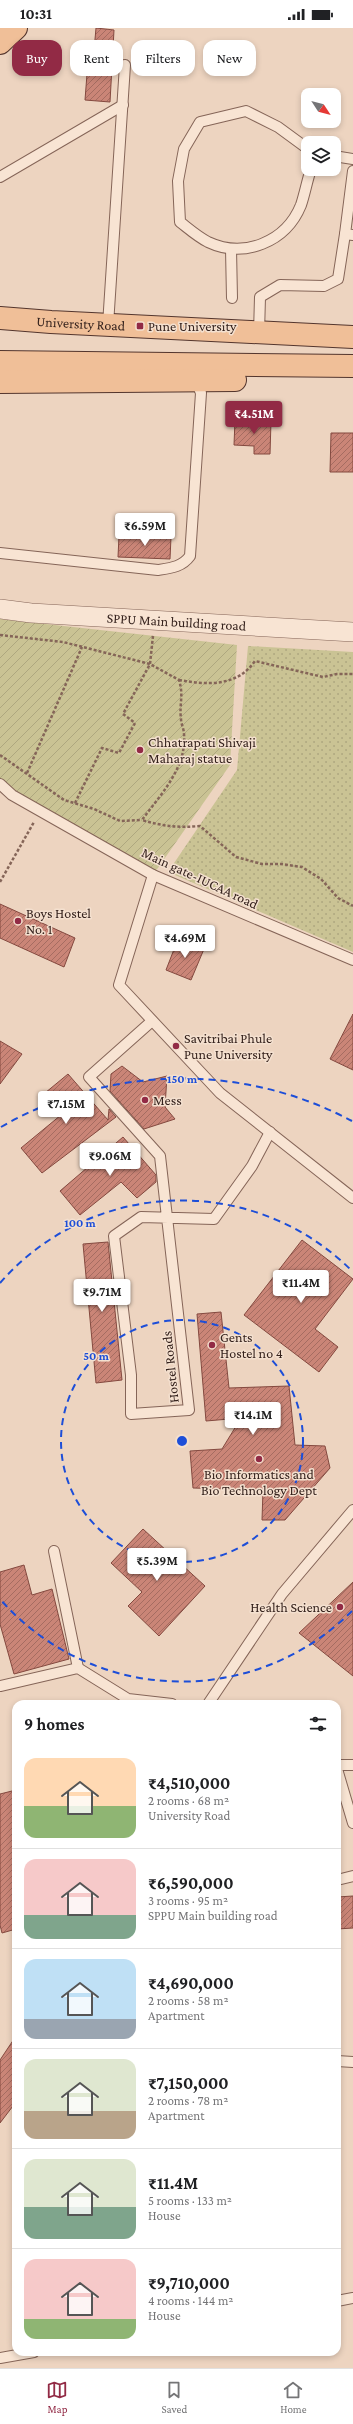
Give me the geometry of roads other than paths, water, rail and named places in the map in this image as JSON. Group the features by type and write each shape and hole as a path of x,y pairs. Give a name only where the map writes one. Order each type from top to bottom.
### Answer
{"main road":[{"path":"0,43 16,28"},
{"name":"University Road","path":"0,318 353,337"},
{"path":"0,362 353,366"},
{"path":"0,382 196,381 353,377"}],"street":[{"name":"SPPU Main building road","path":"0,609 31,613 353,632"}],"lane":[{"path":"108,325 125,65"},
{"path":"0,177 123,105"},
{"path":"301,144 278,127 246,111 200,122 184,150 178,181 180,222 208,242 231,249 251,249 274,239 289,224 301,205 309,176"},
{"path":"341,157 353,159"},
{"path":"260,333 260,297 280,285 324,286 338,279 349,235 353,172"},
{"path":"231,249 232,298"},
{"path":"0,553 158,570 178,567 185,562 190,556 201,393 196,381"},
{"name":"Main gate-IUCAA road","path":"0,784 12,795 153,875 353,960"},
{"path":"153,875 119,984 220,1093 353,1198"},
{"name":"Hostel Roads","path":"152,1021 89,1078 160,1156 168,1217 189,1410 131,1414 131,1375 114,1236 141,1217 168,1217"},
{"path":"168,1217 214,1219 252,1166 270,1132"},
{"path":"211,1700 282,1594 353,1510"},
{"path":"54,1551 78,1668"},
{"path":"1,1686 78,1668 128,1699 137,1700"},
{"path":"341,1765 353,1765"},
{"path":"341,1783 353,1823"},
{"path":"341,1879 353,1876"},
{"path":"341,2061 353,2062"},
{"path":"341,2300 353,2298"},
{"path":"0,2358 12,2356"}],"place":[{"name":"Pune University","path":"140,326"},
{"name":"Chhatrapati Shivaji Maharaj statue","path":"140,750"},
{"name":"Boys Hostel No. 1","path":"18,921"},
{"name":"Savitribai Phule Pune University","path":"176,1046"},
{"name":"Mess","path":"145,1100"},
{"name":"Gents Hostel no 4","path":"212,1345"},
{"name":"Bio Informatics and Bio Technology Dept","path":"259,1459"},
{"name":"Health Science","path":"340,1607"}]}
